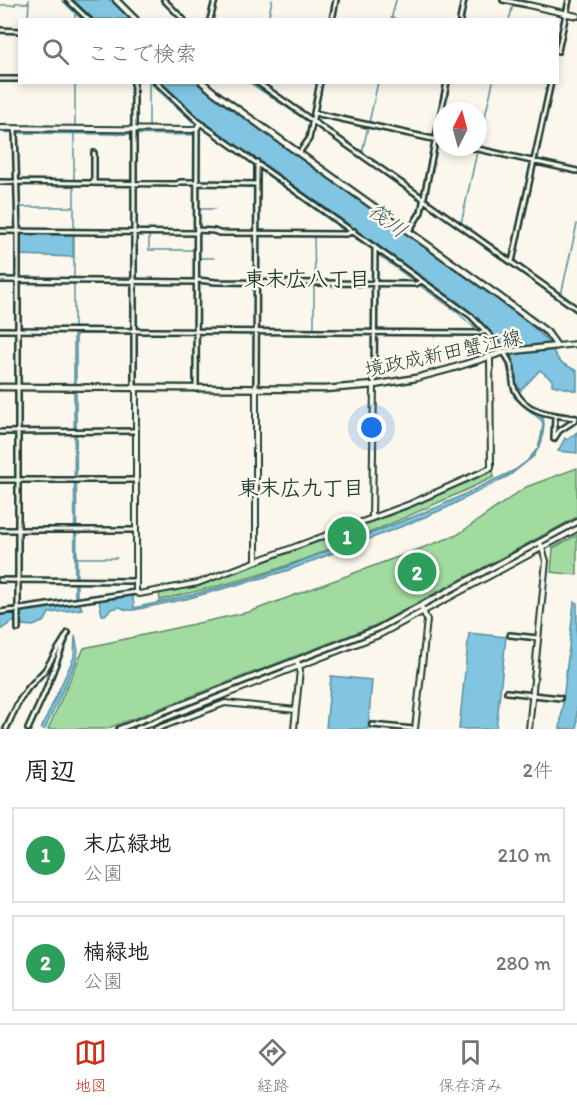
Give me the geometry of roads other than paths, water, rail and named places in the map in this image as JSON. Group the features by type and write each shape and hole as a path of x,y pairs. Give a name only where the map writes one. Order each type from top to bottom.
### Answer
{"main road":[{"path":"116,0 134,18"},
{"name":"境政成新田蟹江線","path":"0,387 325,389 374,385 416,378 504,352 555,346 547,332 205,84"}],"street":[{"path":"68,0 86,18"},
{"path":"164,0 182,18"},
{"path":"210,18 215,0"},
{"path":"332,18 336,0"},
{"path":"460,18 464,0"},
{"path":"503,0 577,16"},
{"path":"559,46 569,0"},
{"path":"0,30 18,31"},
{"path":"0,79 18,79"},
{"path":"134,84 136,592"},
{"path":"158,84 200,123 471,316 504,352 511,363 515,389 529,406 555,416 576,418"},
{"path":"260,84 577,309"},
{"path":"299,153 309,139 320,84"},
{"path":"443,102 447,84"},
{"path":"512,262 551,84"},
{"path":"314,114 433,139"},
{"path":"196,389 195,182 197,128 200,123"},
{"path":"0,128 15,131 134,131 197,128"},
{"path":"15,131 18,231 18,627"},
{"path":"487,151 577,171"},
{"path":"94,153 94,182"},
{"path":"408,231 421,212 433,155"},
{"path":"256,561 257,162"},
{"path":"0,182 256,184"},
{"path":"0,231 214,231 219,233 345,234 354,231"},
{"path":"372,518 375,247"},
{"path":"0,280 416,284 422,281"},
{"path":"0,330 485,332"},
{"path":"555,346 577,344"},
{"path":"0,612 136,592 139,594 198,583 410,504 491,468 490,357"},
{"path":"555,416 554,439 559,431 576,418"},
{"path":"0,432 136,431"},
{"path":"0,480 136,480"},
{"path":"119,729 377,629 577,522"},
{"path":"137,729 379,635 577,529"},
{"path":"0,530 136,530"},
{"path":"529,729 546,561 540,542"},
{"path":"0,580 136,580"},
{"path":"372,725 415,729 427,620 421,606"},
{"path":"6,729 19,701 45,670 68,633 28,729"},
{"path":"510,635 538,638"},
{"path":"294,729 300,670 297,661"},
{"path":"507,692 560,698"},
{"path":"156,729 225,703 296,710"}],"water":[{"path":"73,0 112,0 131,18 93,18"},
{"path":"162,84 197,84 510,309 545,338 560,362 577,371 577,391 552,385 552,380 540,370 521,390 516,385 515,364 511,355 465,307 196,116"},
{"path":"252,84 334,138 577,313 334,139"},
{"path":"0,131 195,133 195,330 194,135"},
{"path":"20,234 73,234 73,257 20,255"},
{"path":"74,332 195,334 76,334 76,386 74,384"},
{"path":"512,390 529,409 543,418 544,424 542,441 534,456 510,475 446,508 289,570 186,599 134,610 120,607 111,609 102,615 99,600 131,595 134,608 191,595 284,568 438,507 515,470 538,448 543,424 514,397"},
{"path":"74,391 76,392 77,601 82,609 49,613 45,621 33,626 22,625 22,622 12,622 0,630 0,613 13,611 19,613 23,610 75,602"},
{"path":"577,432 577,453 558,451 565,438 567,440"},
{"path":"574,602 577,603 577,729 560,729"},
{"path":"469,633 506,637 496,729 459,729"},
{"path":"75,636 78,651 76,661 45,729 41,729 74,657"},
{"path":"331,676 372,680 368,729 326,729"}],"waterway":[{"path":"28,18 29,0"},
{"path":"62,0 80,18"},
{"path":"268,18 272,0"},
{"path":"392,18 396,0"},
{"path":"0,5 28,3"},
{"path":"510,18 513,5"},
{"path":"75,13 75,18"},
{"path":"75,84 75,127"},
{"path":"149,84 149,127"},
{"path":"151,84 193,122"},
{"path":"369,123 378,84"},
{"path":"487,108 493,84"},
{"path":"362,153 368,127"},
{"path":"203,128 255,166"},
{"path":"74,133 74,181"},
{"path":"461,224 476,156"},
{"path":"259,169 346,232"},
{"path":"74,185 74,230"},
{"path":"19,207 73,207"},
{"path":"199,209 215,209"},
{"path":"561,295 577,224"},
{"path":"74,234 74,279"},
{"path":"149,234 149,250 194,250"},
{"path":"351,235 364,245"},
{"path":"258,238 258,236 312,236"},
{"path":"314,236 315,281"},
{"path":"377,254 415,282"},
{"path":"199,258 214,258"},
{"path":"74,283 74,328"},
{"path":"314,285 314,331"},
{"path":"419,285 457,312 478,331"},
{"path":"198,333 255,334"},
{"path":"258,334 372,335"},
{"path":"377,335 483,335 490,344"},
{"path":"506,360 512,390"},
{"path":"0,384 7,384"},
{"path":"27,384 64,384"},
{"path":"78,391 132,391"},
{"path":"76,558 117,558"}],"place":[{"name":"末広緑地","path":"347,536"},
{"name":"楠緑地","path":"417,572"}],"district":[{"name":"東末広八丁目","path":"307,278"},
{"name":"東末広九丁目","path":"301,487"}],"water label":[{"name":"筏川","path":"388,220"}]}
